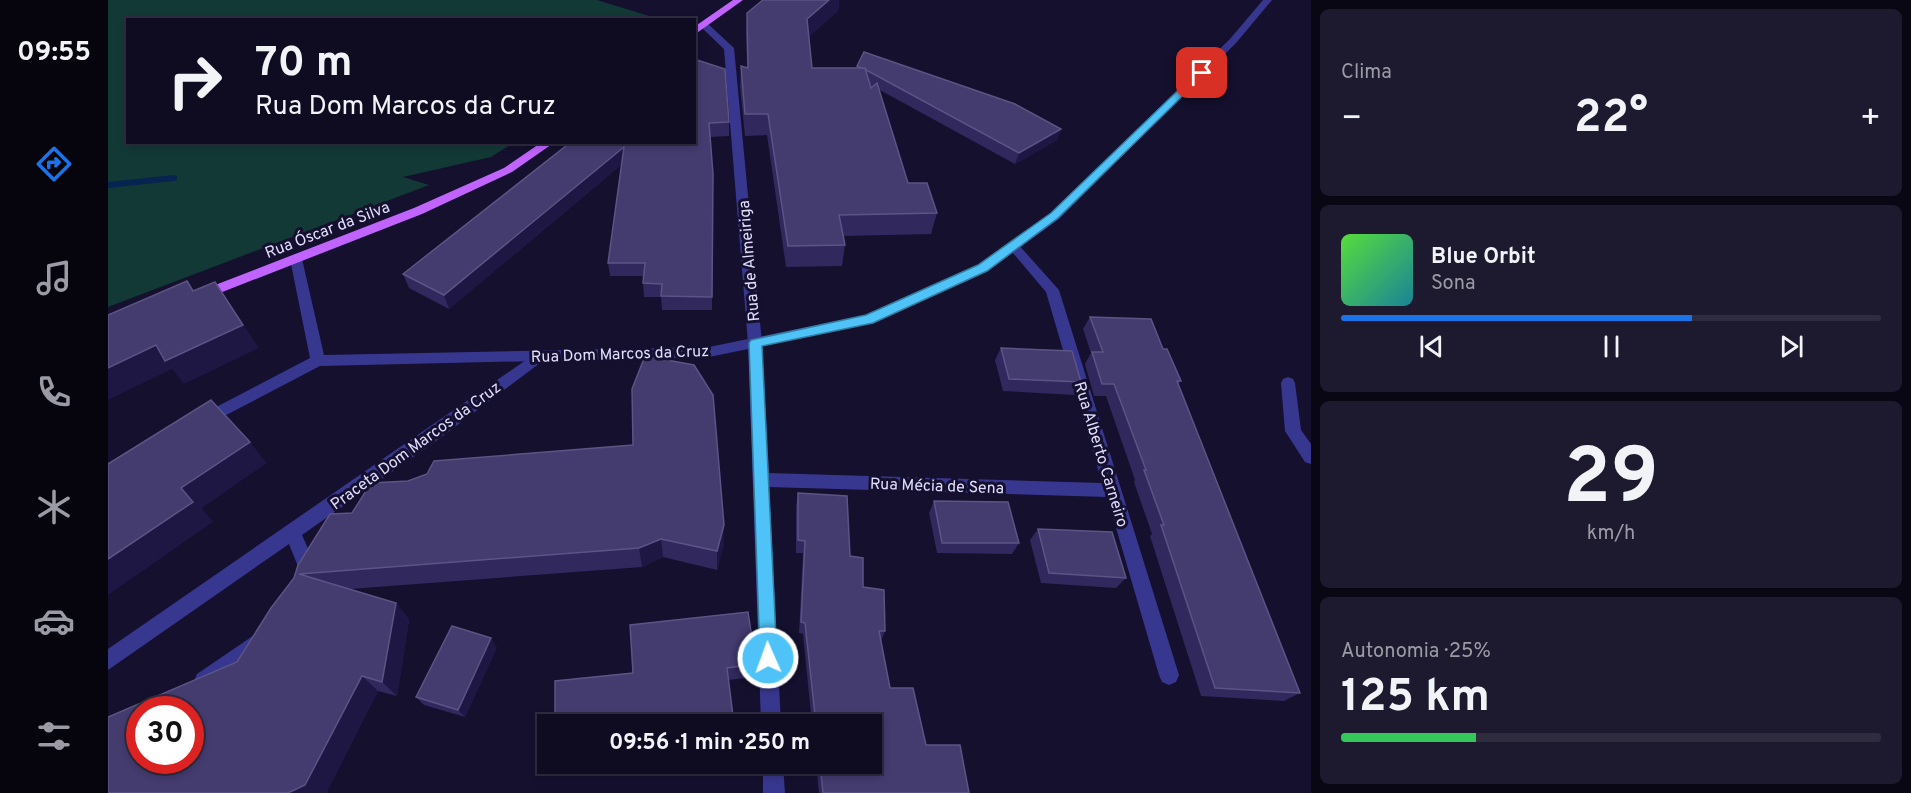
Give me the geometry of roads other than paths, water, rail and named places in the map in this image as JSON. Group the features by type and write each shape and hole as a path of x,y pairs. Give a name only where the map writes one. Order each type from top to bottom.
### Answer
{"main road":[{"path":"699,29 739,0"},
{"name":"Rua Óscar da Silva","path":"185,301 418,211 508,170 547,144"}],"street":[{"name":"Rua Dom Marcos da Cruz","path":"195,424 318,361 709,352 869,319 983,268 1054,216 1233,41 1268,0"},
{"name":"Rua de Almeiriga","path":"699,29 729,48 755,343 771,714"},
{"name":"Rua Alberto Carneiro","path":"1012,246 1052,290 1169,675"},
{"path":"296,259 318,361"},
{"name":"Praceta Dom Marcos da Cruz","path":"108,660 430,436 539,356"},
{"path":"1288,383 1293,431 1311,457"},
{"name":"Rua Mécia de Sena","path":"761,480 1113,490"},
{"path":"292,532 308,569 303,589 298,597"},
{"path":"187,693 267,633"},
{"path":"773,774 774,793"}],"waterway":[{"path":"108,185 174,178"}]}
